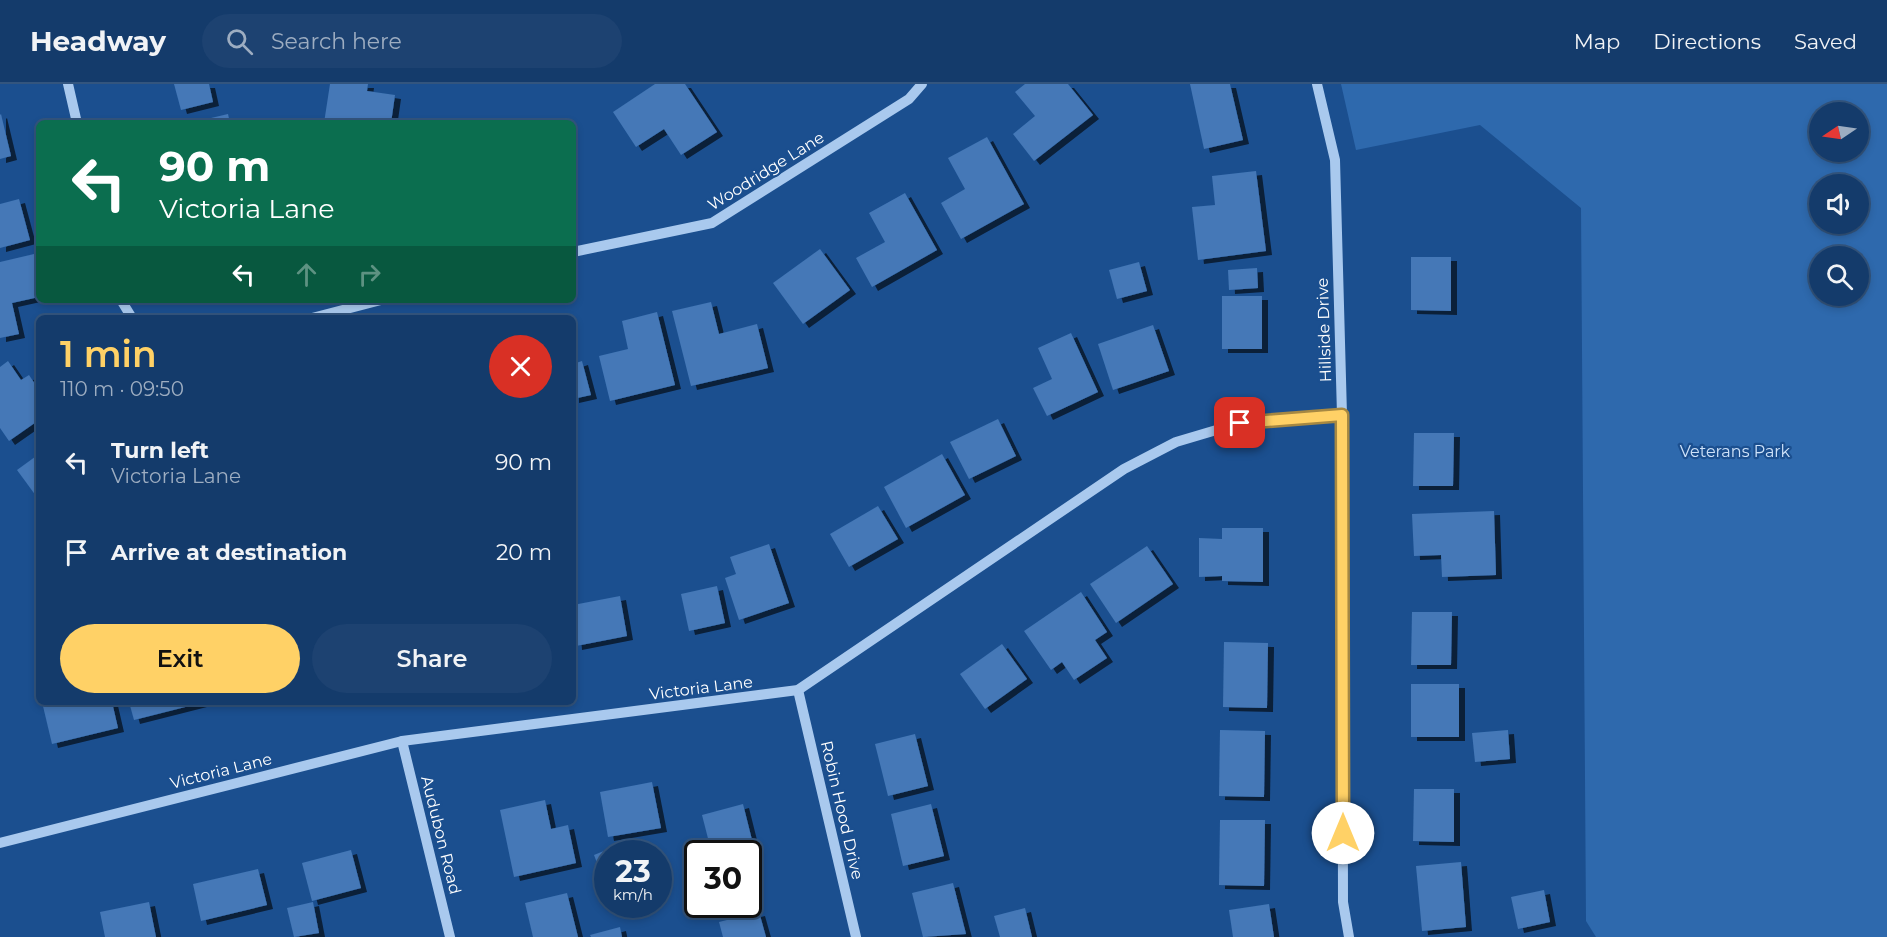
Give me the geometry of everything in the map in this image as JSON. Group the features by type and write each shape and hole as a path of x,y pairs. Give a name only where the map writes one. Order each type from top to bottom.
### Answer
{"street":[{"path":"68,84 76,120"},
{"name":"Woodridge Lane","path":"576,251 712,223 909,99 922,84"},
{"name":"Hillside Drive","path":"1317,84 1335,160 1342,415 1343,902 1349,937"},
{"path":"324,315 370,303"},
{"name":"Victoria Lane","path":"0,843 402,741 798,690 1124,469 1176,442 1240,423 1342,415"},
{"name":"Robin Hood Drive","path":"798,690 856,937"},
{"name":"Audubon Road","path":"402,741 450,937"}],"green space":[{"name":"Veterans Park","path":"1341,84 1887,84 1887,937 1596,937 1586,921 1581,208 1480,125 1356,150"}],"building":[{"path":"174,84 209,84 213,102 181,110"},
{"path":"330,84 368,84 367,91 395,95 391,120 324,120"},
{"path":"655,84 685,84 717,132 681,155 664,129 636,147 613,112"},
{"path":"1025,84 1068,84 1093,115 1034,161 1013,134 1035,116 1015,92"},
{"path":"1190,84 1230,84 1243,140 1204,149"},
{"path":"228,114 229,120 202,120"},
{"path":"0,115 11,156 0,159"},
{"path":"987,137 1024,204 961,239 941,203 965,189 948,158"},
{"path":"1256,171 1266,251 1198,260 1192,207 1215,205 1212,176"},
{"path":"905,193 937,250 872,287 856,258 885,242 869,213"},
{"path":"19,199 30,240 0,248 0,204"},
{"path":"820,249 850,290 803,324 773,283"},
{"path":"34,254 36,298 12,303 19,334 0,338 0,262"},
{"path":"1411,257 1451,257 1451,311 1411,310"},
{"path":"1139,262 1147,291 1117,299 1109,270"},
{"path":"1257,268 1258,288 1229,290 1228,270"},
{"path":"1222,296 1262,296 1262,349 1222,349"},
{"path":"711,302 719,334 757,324 768,368 691,386 672,311"},
{"path":"657,312 675,385 610,401 599,356 628,349 622,321"},
{"path":"1153,325 1169,371 1113,390 1098,344"},
{"path":"1071,333 1098,392 1047,416 1033,388 1052,379 1038,348"},
{"path":"8,361 21,380 29,375 36,386 36,422 9,441 0,428 0,367"},
{"path":"582,361 591,395 576,398 576,363"},
{"path":"998,419 1016,456 969,479 950,442"},
{"path":"1414,433 1454,433 1453,486 1413,486"},
{"path":"942,454 965,495 906,528 884,487"},
{"path":"36,456 36,496 17,470"},
{"path":"878,506 898,539 849,567 830,534"},
{"path":"1494,511 1496,575 1442,577 1441,555 1414,556 1412,514"},
{"path":"1222,528 1263,528 1263,582 1222,581 1222,576 1199,577 1199,538 1222,539"},
{"path":"769,544 789,603 739,620 725,578 736,574 730,557"},
{"path":"1147,546 1173,584 1116,623 1090,584"},
{"path":"717,586 725,623 689,631 681,594"},
{"path":"1081,592 1107,632 1095,640 1107,658 1074,680 1062,662 1051,670 1024,631"},
{"path":"620,596 627,636 576,646 576,604"},
{"path":"1412,612 1452,612 1451,665 1411,665"},
{"path":"1224,642 1268,643 1267,708 1223,707"},
{"path":"1002,644 1027,679 985,709 960,674"},
{"path":"1411,684 1459,684 1459,737 1411,737"},
{"path":"43,705 113,705 118,728 52,744"},
{"path":"130,705 193,705 134,720"},
{"path":"1220,730 1265,731 1264,797 1219,796"},
{"path":"1508,730 1510,759 1475,762 1472,733"},
{"path":"915,734 928,786 888,796 875,744"},
{"path":"652,782 661,828 608,837 600,792"},
{"path":"1414,789 1454,789 1454,842 1413,841"},
{"path":"545,800 551,829 568,825 576,863 514,877 500,810"},
{"path":"743,804 752,840 708,840 702,815"},
{"path":"931,804 944,856 903,866 891,814"},
{"path":"1220,820 1265,820 1264,886 1219,885"},
{"path":"351,850 361,888 312,901 302,863"},
{"path":"1461,862 1466,927 1422,931 1416,866"},
{"path":"258,869 267,905 201,921 193,884"},
{"path":"953,883 966,934 923,937 912,893"},
{"path":"1544,890 1550,922 1518,929 1511,897"},
{"path":"567,893 578,937 533,937 525,903"},
{"path":"149,902 156,937 105,937 100,912"},
{"path":"313,902 319,933 294,937 287,908"},
{"path":"1269,904 1274,937 1233,937 1229,910"},
{"path":"1025,908 1032,937 1000,937 994,916"},
{"path":"735,918 761,918 766,937 723,937 719,922"},
{"path":"620,927 622,937 591,937 590,935"}],"route":[{"path":"1240,423 1342,415 1343,833"}]}
